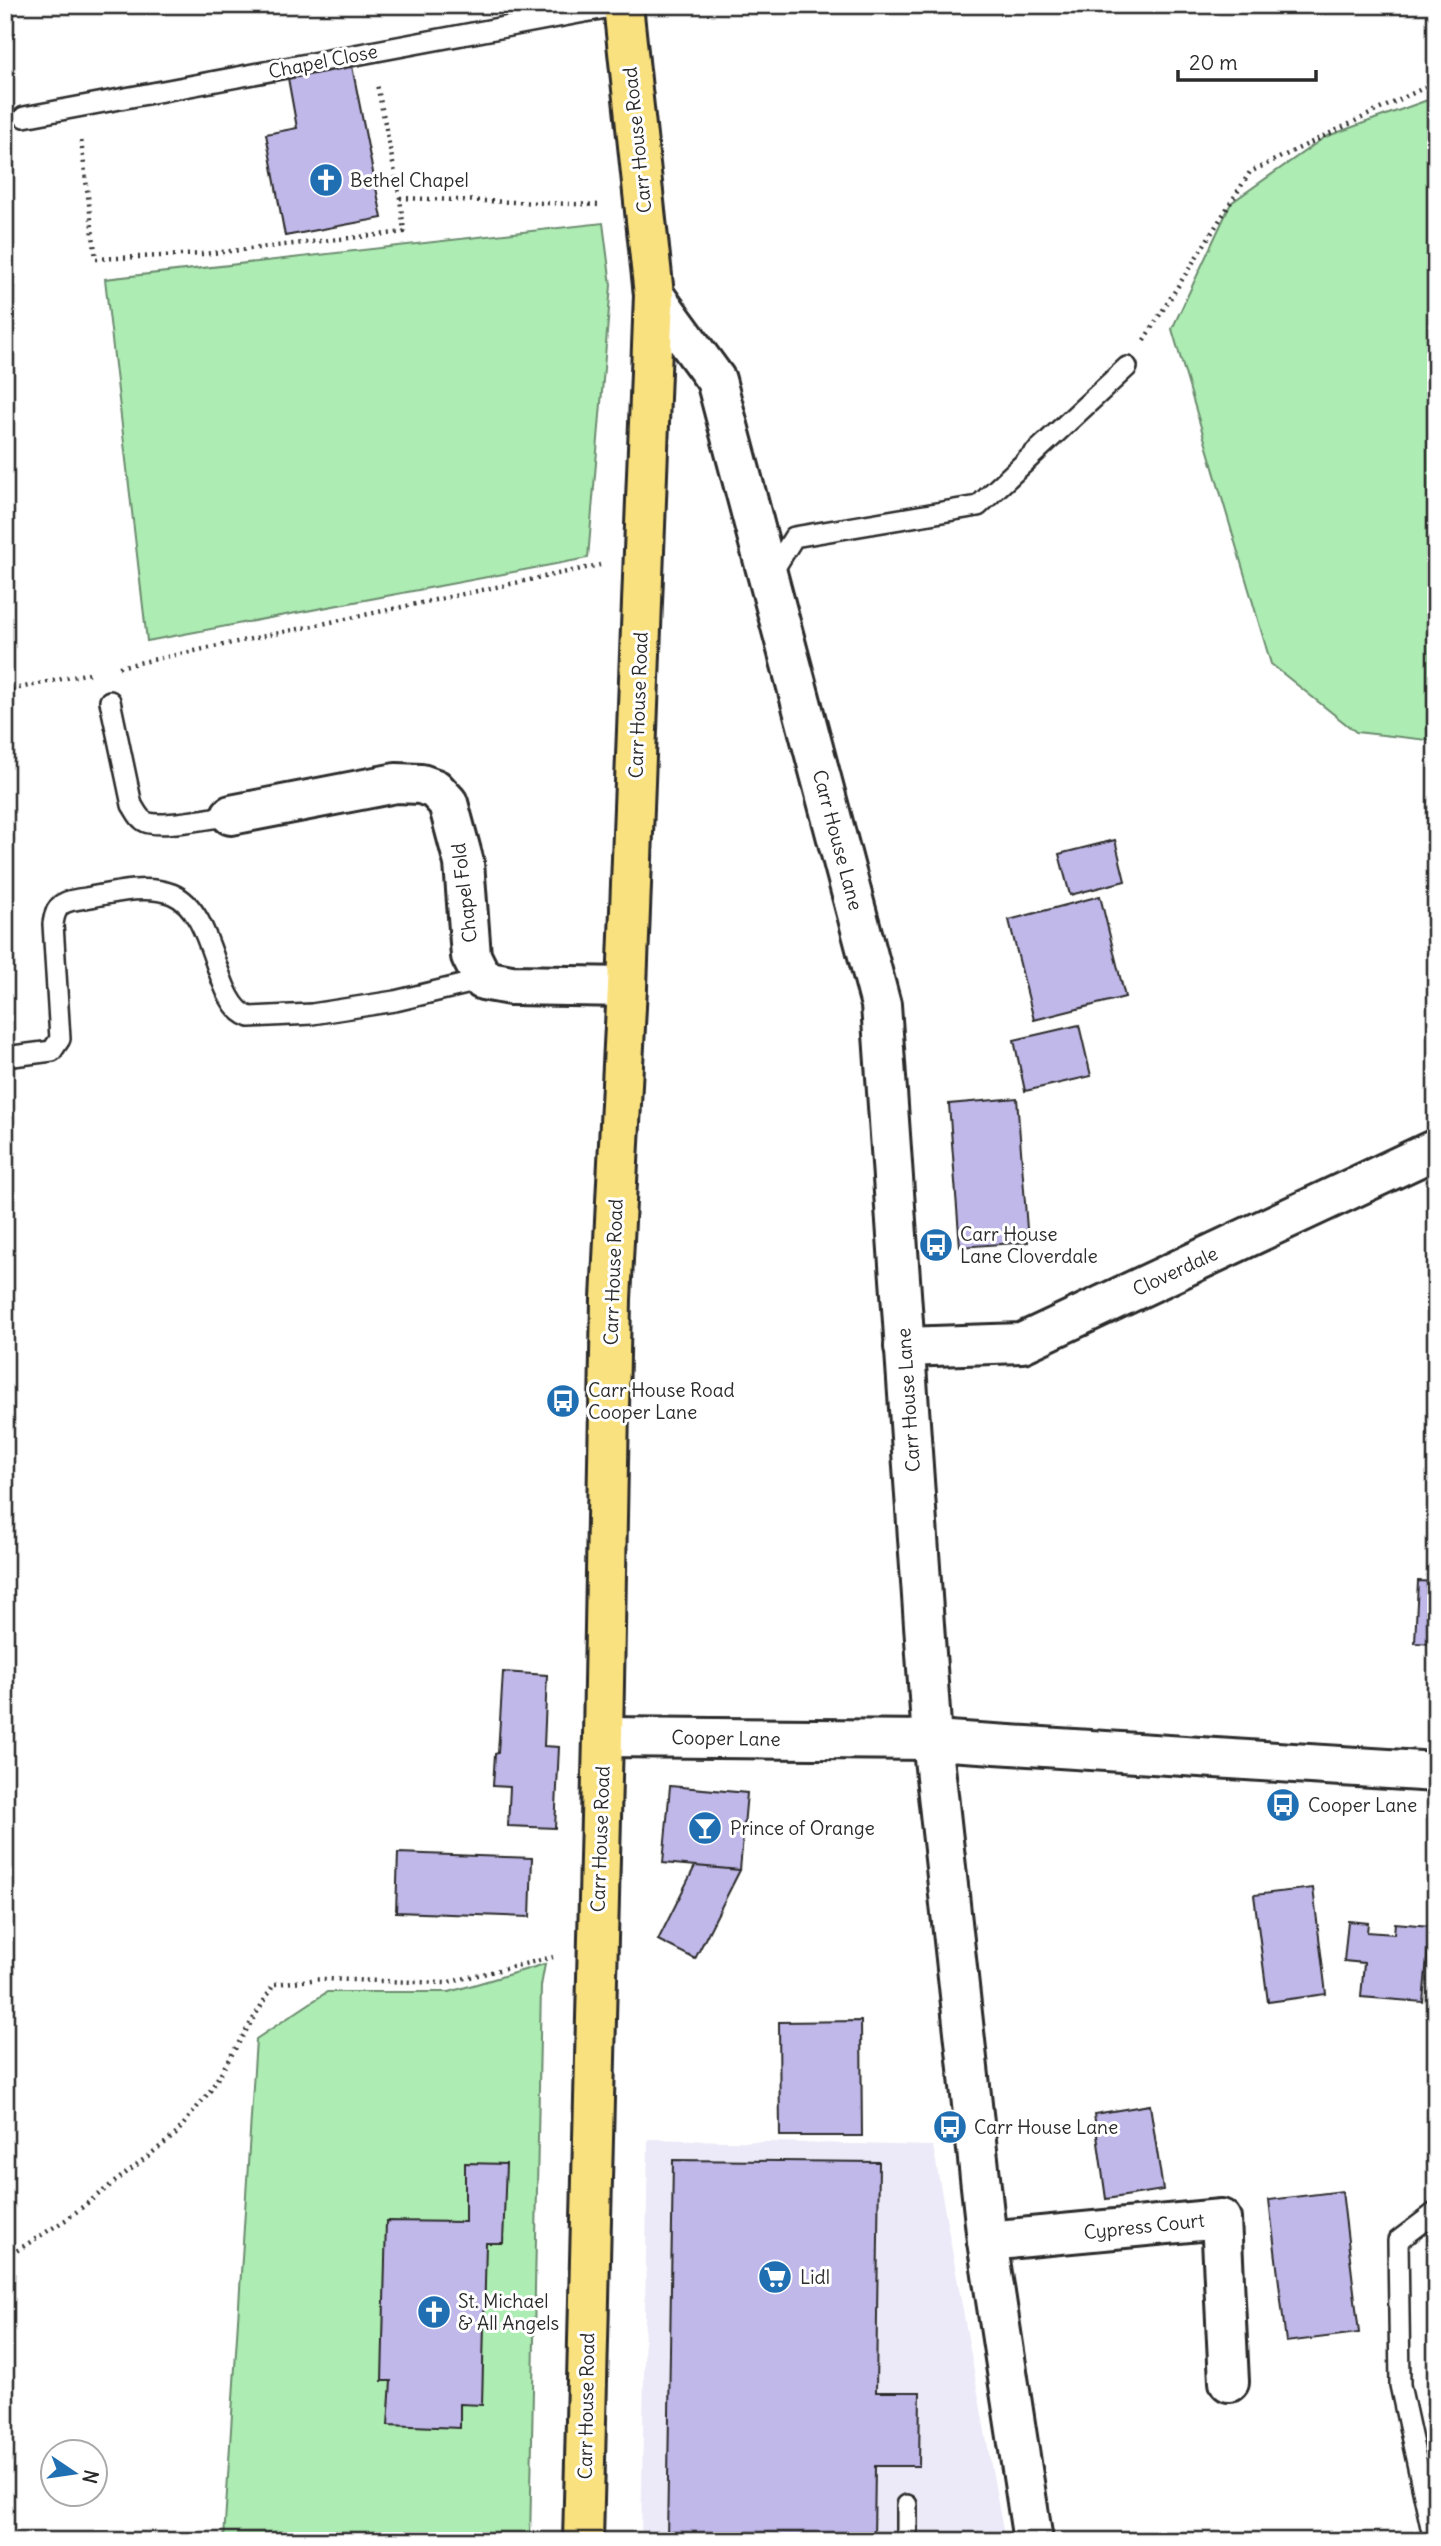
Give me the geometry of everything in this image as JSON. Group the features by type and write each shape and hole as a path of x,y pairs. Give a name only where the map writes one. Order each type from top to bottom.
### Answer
{"highway":[{"name":"Carr House Road","path":"583,2541 611,1299 627,987 654,295 623,5"}],"street":[{"name":"Carr House Lane","path":"654,295 716,380 881,1005 932,1740 988,2241 1033,2541"},
{"name":"Chapel Fold","path":"231,815 397,783 421,784 435,789 448,803 464,863 471,956 483,980"},
{"path":"483,980 511,985 627,987"},
{"name":"Cloverdale","path":"904,1347 1022,1343 1436,1149"},
{"name":"Cooper Lane","path":"603,1737 932,1740 1436,1772"},
{"name":"Cypress Court","path":"988,2241 1221,2219 1229,2382"}],"lane":[{"name":"Chapel Close","path":"24,117 623,5"},
{"path":"768,578 794,537 978,506 1127,367"},
{"path":"110,701 132,805 139,818 147,823 162,824 231,815"},
{"path":"5,1057 52,1051 60,1039 54,924 55,911 65,901 128,891 174,894 196,916 215,955 228,996 241,1014 250,1017 312,1014 395,1001 483,980"},
{"path":"1434,2541 1400,2385 1398,2241 1436,2212"},
{"path":"907,2505 907,2541"}],"path":[{"path":"77,107 96,259 203,254 404,232 401,198 371,52"},
{"path":"1127,367 1250,172 1436,82"},
{"path":"401,198 644,206"},
{"path":"114,668 642,556"},
{"path":"5,691 100,671"},
{"path":"5,2258 67,2219 175,2135 210,2091 274,1984 322,1979 445,1983 546,1957 596,1958"}],"shaded area":[{"name":"Lidl","path":"648,2139 933,2146 1005,2541 641,2541"}],"green space":[{"path":"1436,97 1436,741 1356,732 1271,664 1172,329 1231,203 1325,137"},
{"path":"603,223 611,285 588,558 147,641 105,279"},
{"path":"545,1964 541,1986 530,2541 224,2539 256,2039 327,1992 449,1992"}],"building":[{"path":"352,66 382,218 285,236 266,134 297,128 288,78"},
{"path":"1115,840 1125,881 1070,895 1059,854"},
{"path":"1100,896 1125,997 1034,1020 1009,920"},
{"path":"1079,1025 1091,1076 1025,1091 1014,1040"},
{"path":"1017,1098 1028,1242 960,1247 949,1104"},
{"path":"1418,1581 1436,1582 1436,1644 1415,1643"},
{"path":"503,1672 547,1675 544,1746 559,1747 555,1828 508,1826 510,1787 493,1786"},
{"name":"Prince of Orange","path":"670,1786 747,1793 740,1870 663,1863"},
{"path":"398,1853 532,1858 530,1917 396,1912"},
{"path":"695,1866 740,1870 695,1959 658,1940"},
{"path":"1313,1888 1326,1994 1268,2002 1254,1895"},
{"path":"1348,1921 1368,1923 1367,1932 1394,1934 1395,1923 1430,1926 1423,2002 1361,1997 1364,1963 1344,1961"},
{"path":"861,2021 862,2136 780,2136 779,2022"},
{"path":"1150,2105 1163,2190 1106,2199 1094,2114"},
{"name":"Lidl","path":"673,2160 879,2162 876,2392 920,2392 919,2466 875,2466 874,2541 667,2541"},
{"name":"St. Michael & All Angels","path":"465,2163 506,2164 503,2243 486,2243 482,2405 460,2404 460,2428 388,2425 391,2381 382,2381 386,2221 465,2222"},
{"path":"1342,2191 1359,2333 1286,2342 1269,2200"}],"place":[{"name":"Bethel Chapel","path":"326,180"},
{"name":"Carr House Lane Cloverdale","path":"936,1245"},
{"name":"Carr House Road Cooper Lane","path":"563,1401"},
{"name":"Cooper Lane","path":"1283,1805"},
{"name":"Prince of Orange","path":"705,1828"},
{"name":"Carr House Lane","path":"950,2127"},
{"name":"Lidl","path":"775,2277"},
{"name":"St. Michael & All Angels","path":"434,2312"}]}
